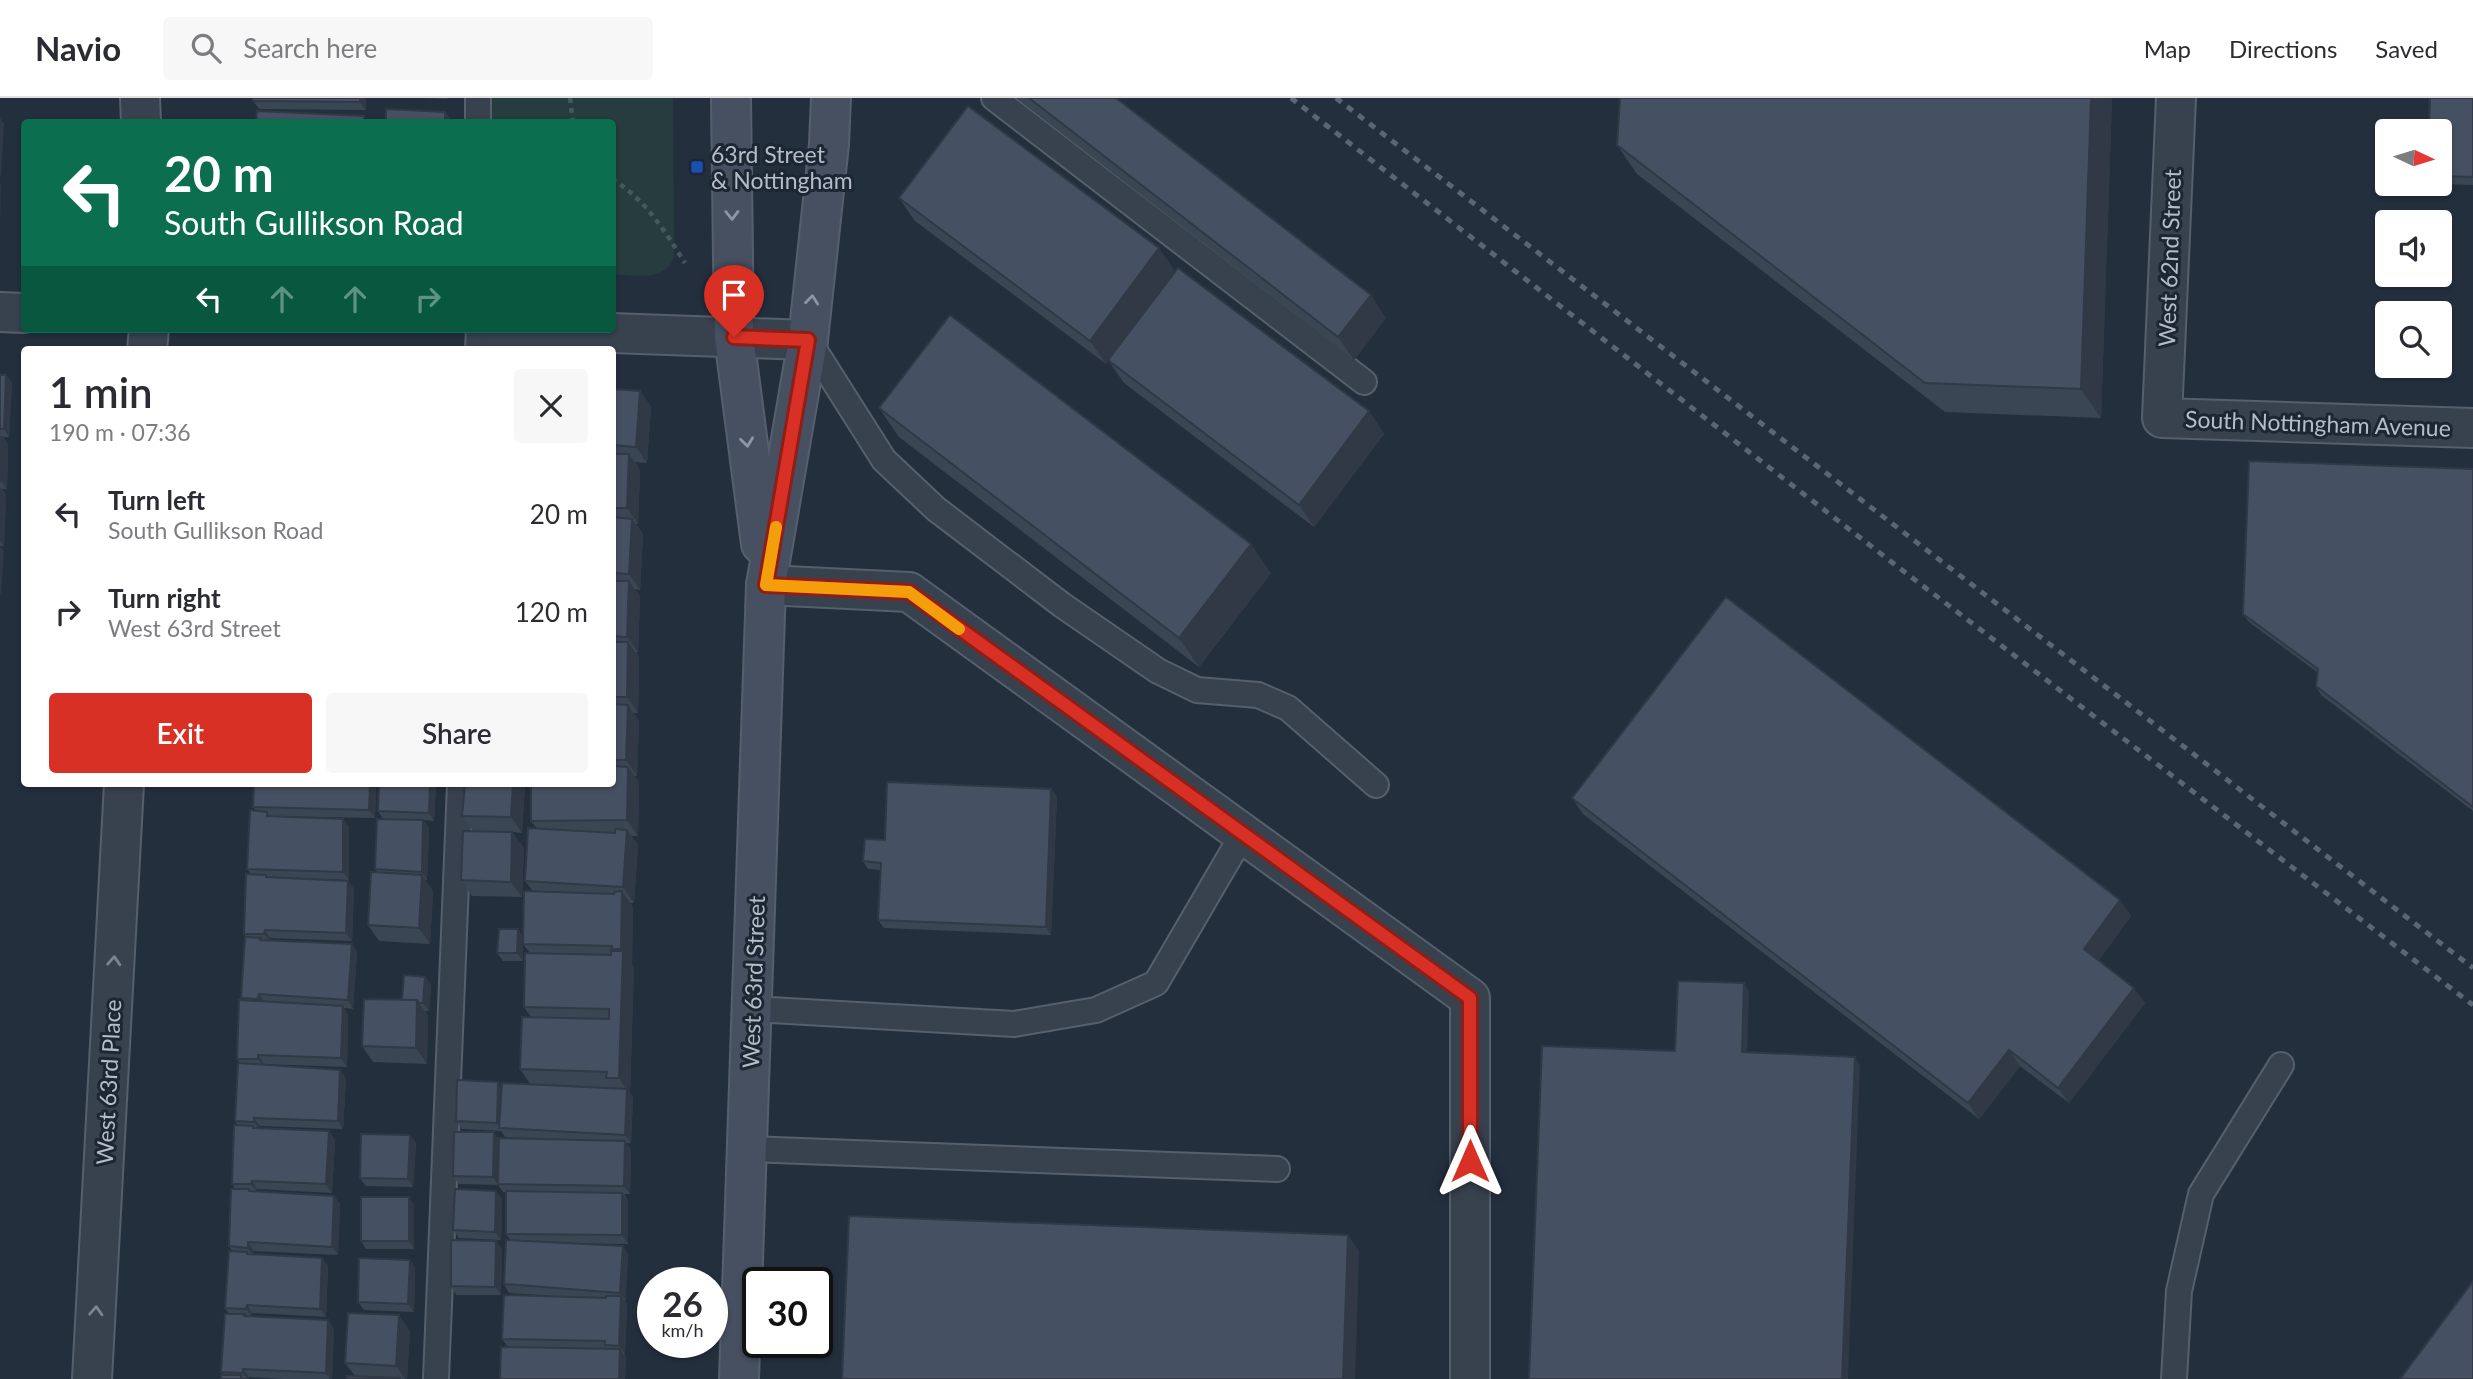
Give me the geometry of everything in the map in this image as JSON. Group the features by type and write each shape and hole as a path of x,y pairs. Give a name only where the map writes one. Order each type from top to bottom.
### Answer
{"main road":[{"name":"West 63rd Street","path":"731,98 734,337 766,585"},
{"name":"West 63rd Street","path":"739,1379 766,585 808,340 829,144 831,98"}],"street":[{"path":"141,98 141,119"},
{"name":"West 62nd Street","path":"2162,418 2176,98"},
{"path":"0,312 21,313"},
{"path":"616,333 808,340"},
{"name":"South Nottingham Avenue","path":"2162,418 2473,428"},
{"path":"766,585 909,592 1470,998 1470,1379"},
{"name":"West 63rd Place","path":"92,1379 124,787"}],"lane":[{"path":"478,98 478,119"},
{"path":"994,98 1364,382"},
{"path":"808,340 884,460 936,509 1062,605 1158,671 1197,690 1258,695 1288,708 1376,785"},
{"path":"436,1379 460,787"},
{"path":"752,1009 1014,1024 1096,1010 1156,983 1242,834"},
{"path":"2174,1379 2179,1291 2202,1195 2281,1065"},
{"path":"747,1149 1277,1169"}],"path":[{"path":"570,98 573,119"},
{"path":"616,182 648,208 685,262"}],"green space":[{"path":"491,98 673,98 674,256 670,265 649,276 616,274 616,119 491,119"}],"building":[{"path":"253,98 360,98 360,102 253,101"},
{"path":"1029,98 1116,98 1371,295 1338,337"},
{"path":"1620,98 2091,98 2081,389 1925,383 1617,145"},
{"path":"2430,98 2473,98 2473,177 2452,176 2452,119 2429,119"},
{"path":"968,106 1159,248 1090,341 899,198"},
{"path":"386,109 445,112 445,119 386,119"},
{"path":"257,111 364,116 364,119 256,119"},
{"path":"1178,268 1369,411 1299,505 1108,360"},
{"path":"950,315 1251,544 1179,638 879,408"},
{"path":"0,375 6,375 4,429 0,429"},
{"path":"616,389 640,391 636,447 616,445"},
{"path":"2,437 1,481 0,481"},
{"path":"616,454 629,454 627,508 616,508"},
{"path":"2249,461 2473,469 2473,807 2316,686 2318,669 2243,614"},
{"path":"616,517 632,519 629,574 616,573"},
{"path":"616,581 629,581 627,637 616,636"},
{"path":"1726,597 2120,900 2084,949 2134,988 2058,1088 2009,1050 1968,1103 1572,798"},
{"path":"616,642 628,642 627,697 616,697"},
{"path":"616,704 628,705 626,760 616,760"},
{"path":"616,766 628,767 627,820 531,821 531,787 616,787"},
{"path":"887,782 1051,789 1046,927 878,920 881,863 863,861 865,839 885,840"},
{"path":"254,787 370,787 369,810 253,807"},
{"path":"379,787 430,787 429,813 378,811"},
{"path":"465,787 513,787 511,817 462,816"},
{"path":"250,810 267,812 267,816 343,819 343,872 247,869"},
{"path":"377,819 423,820 422,872 375,869"},
{"path":"528,828 615,833 615,829 627,830 623,887 525,881"},
{"path":"463,831 512,832 511,882 461,880"},
{"path":"371,872 422,875 419,928 368,925"},
{"path":"246,874 348,881 346,933 265,930 264,934 244,934"},
{"path":"524,891 614,894 622,891 621,949 611,949 612,946 523,944"},
{"path":"499,929 518,929 517,953 497,953"},
{"path":"245,937 352,944 348,1000 259,994 258,999 241,998"},
{"path":"611,951 623,951 619,1078 606,1078 607,1072 520,1069 522,1017 609,1019 609,1009 524,1007 525,953 611,955"},
{"path":"404,975 425,977 423,1003 417,1000 402,1000"},
{"path":"1678,981 1744,983 1742,1052 1855,1057 1842,1379 1529,1379 1542,1046 1675,1051"},
{"path":"364,999 417,1000 416,1048 362,1046"},
{"path":"239,1000 343,1006 341,1058 258,1055 258,1059 237,1059"},
{"path":"238,1063 340,1070 338,1121 254,1118 254,1122 235,1121"},
{"path":"457,1080 498,1082 497,1123 456,1121"},
{"path":"502,1083 627,1089 625,1135 499,1128"},
{"path":"234,1125 329,1131 326,1184 252,1181 251,1184 232,1184"},
{"path":"454,1132 494,1132 493,1177 453,1176"},
{"path":"361,1134 410,1135 408,1179 360,1178"},
{"path":"499,1138 625,1141 624,1186 498,1184"},
{"path":"231,1189 334,1196 332,1247 248,1242 248,1248 229,1246"},
{"path":"455,1189 496,1191 495,1232 453,1230"},
{"path":"506,1191 622,1193 622,1235 506,1234"},
{"path":"361,1197 409,1197 409,1241 361,1241"},
{"path":"849,1216 1348,1235 1343,1379 842,1379"},
{"path":"451,1240 496,1241 495,1287 451,1286"},
{"path":"506,1240 623,1246 620,1293 504,1284"},
{"path":"229,1251 322,1258 320,1309 247,1305 246,1309 225,1308"},
{"path":"359,1258 410,1260 408,1304 358,1302"},
{"path":"2473,1281 2473,1379 2400,1379"},
{"path":"504,1295 606,1298 621,1296 619,1346 605,1345 605,1341 502,1339"},
{"path":"348,1313 399,1315 396,1366 345,1363"},
{"path":"225,1314 328,1320 326,1373 243,1369 243,1373 221,1372"},
{"path":"501,1347 620,1349 619,1379 500,1379"},
{"path":"221,1375 241,1375 241,1379 221,1379"},
{"path":"347,1376 400,1378 400,1379 347,1379"}],"railway":[{"path":"1291,98 1889,560 2473,1005"},
{"path":"1336,98 2473,968"}],"slow traffic":[{"path":"776,527 766,585 909,592 959,629"}],"place":[{"name":"63rd Street & Nottingham","path":"697,167"}],"route":[{"path":"734,337 808,340 766,585 909,592 1470,998 1470,1161"}]}
